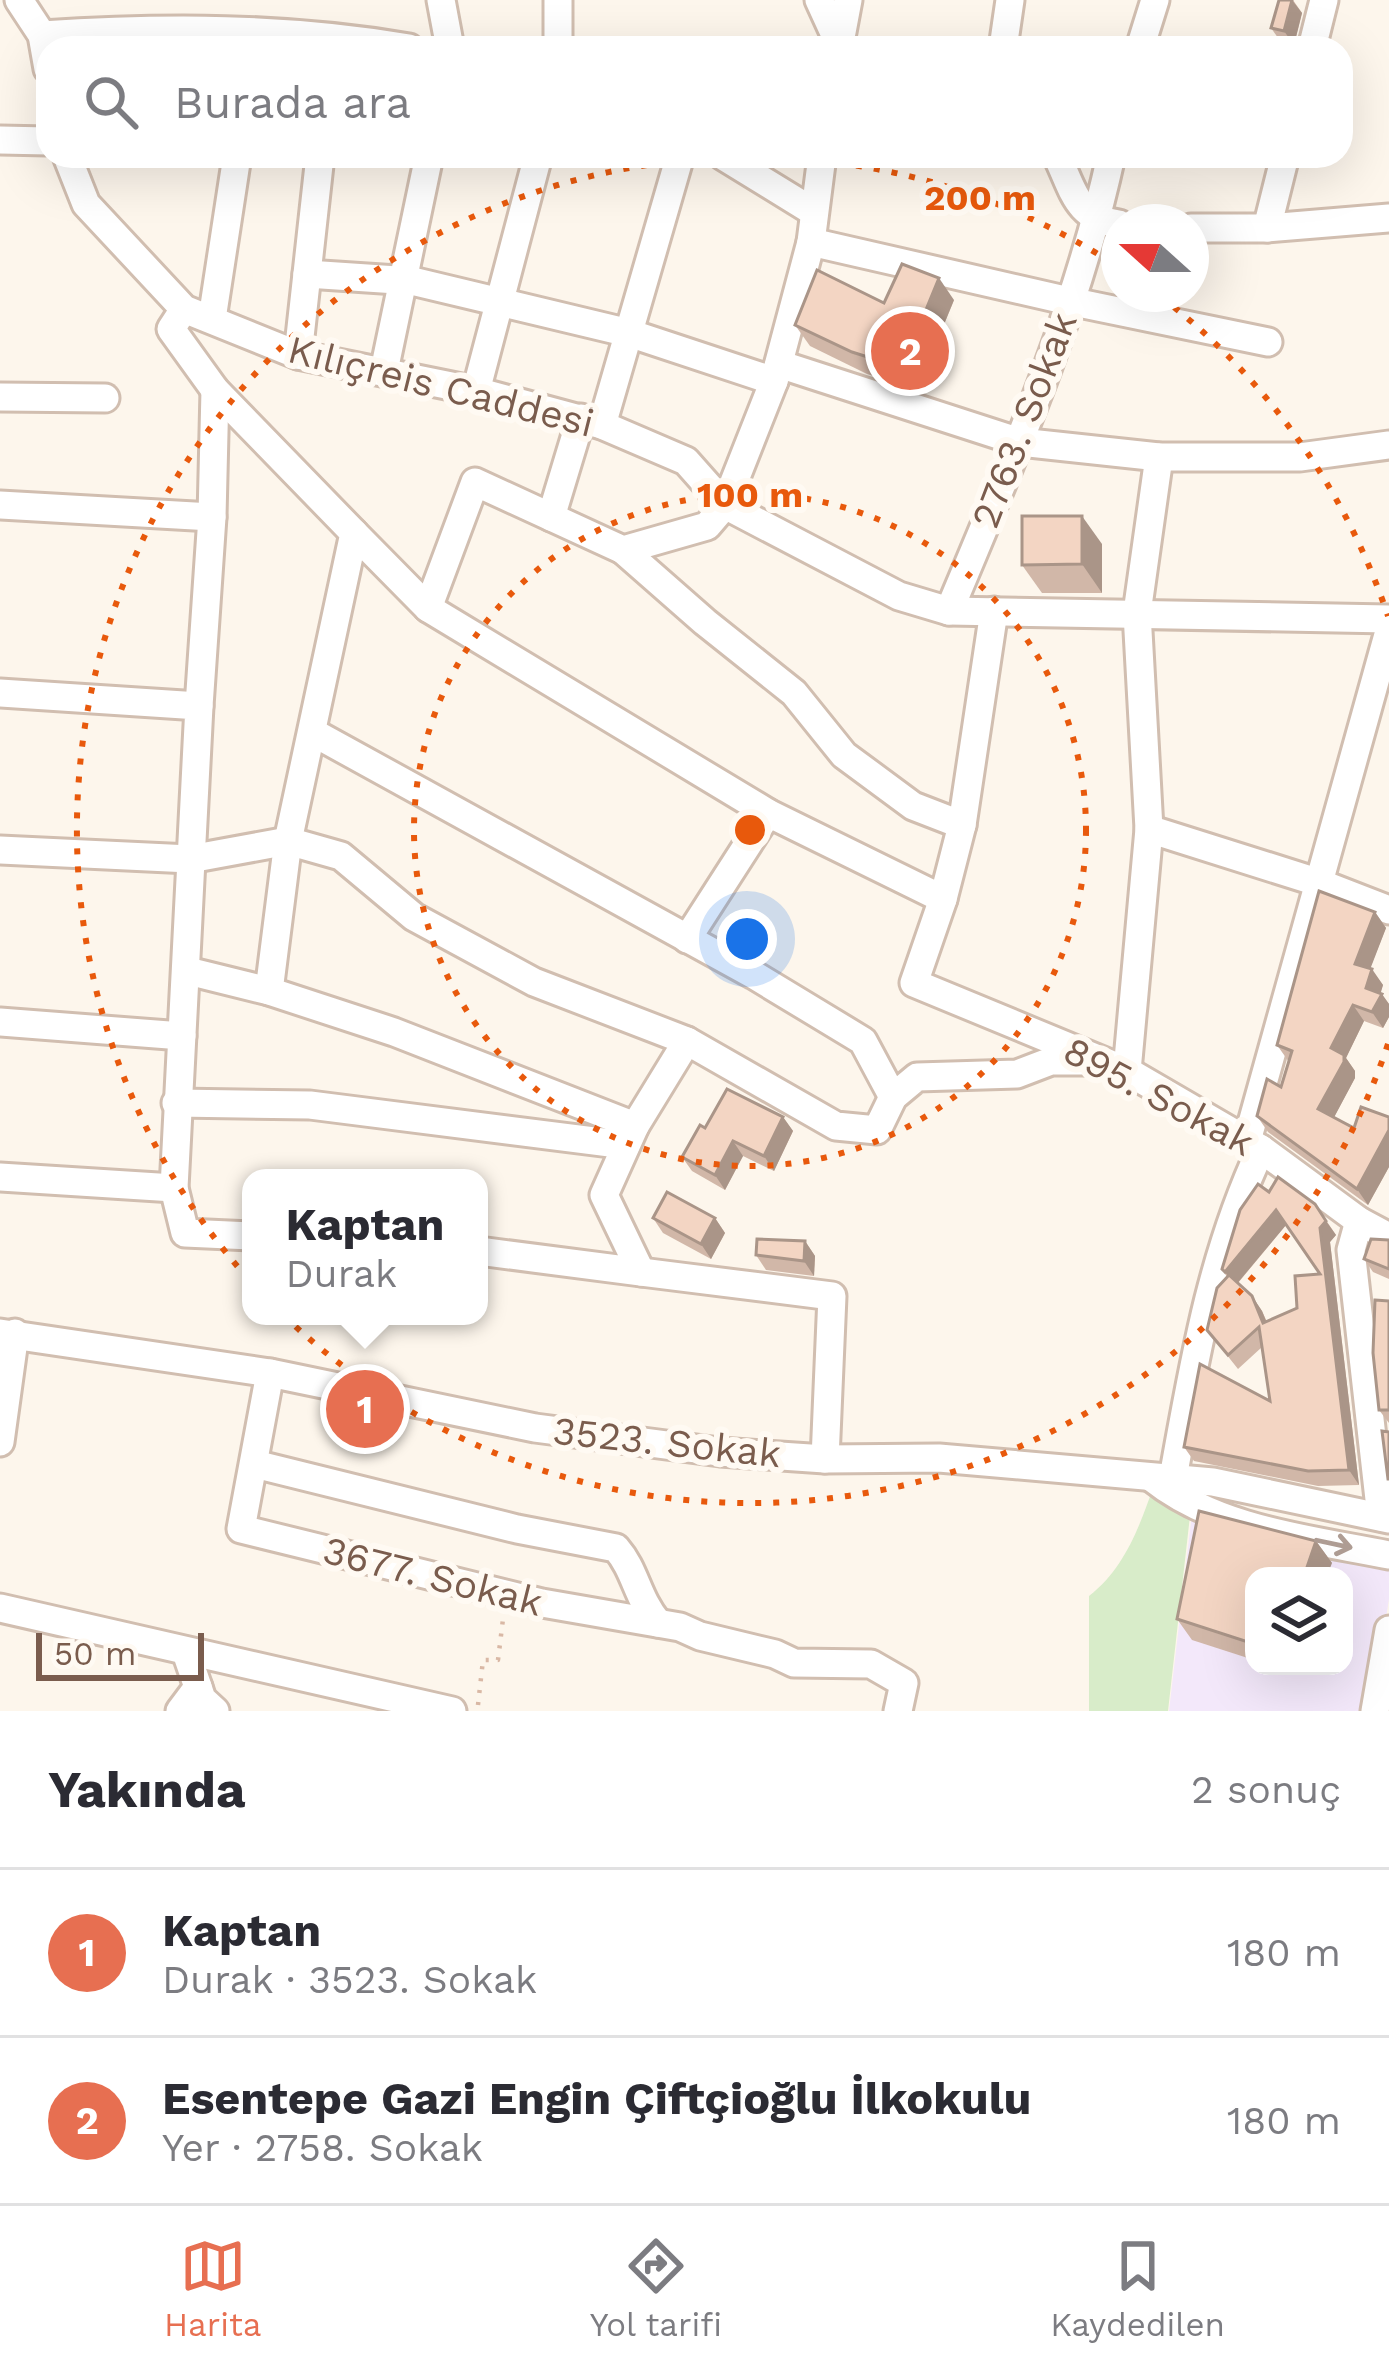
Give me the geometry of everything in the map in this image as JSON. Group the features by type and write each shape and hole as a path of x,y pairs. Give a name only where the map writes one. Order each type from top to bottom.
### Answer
{"street":[{"path":"19,0 42,34 137,29 218,36"},
{"path":"135,0 137,29"},
{"path":"249,0 252,36"},
{"path":"441,0 448,36"},
{"path":"558,36 559,0"},
{"path":"819,0 835,36"},
{"path":"842,36 848,0"},
{"path":"1005,36 1010,0"},
{"path":"1144,36 1155,0"},
{"path":"1315,36 1324,0"},
{"path":"0,140 36,141"},
{"name":"Kılıçreis Caddesi","path":"72,168 86,204 184,309 298,355 476,391 591,421 686,460 725,506 899,596 949,611 1389,619"},
{"path":"212,319 235,168"},
{"path":"298,355 319,168"},
{"path":"385,371 426,168"},
{"path":"476,391 535,168"},
{"path":"551,517 629,333 677,168"},
{"path":"742,168 814,212"},
{"path":"623,550 707,526 725,506 776,372 811,242 820,168"},
{"path":"1063,168 1082,209 1101,219"},
{"name":"2763. Sokak","path":"1109,204 1111,168"},
{"path":"1268,228 1282,168"},
{"path":"1209,227 1268,228 1389,218"},
{"name":"2763. Sokak","path":"949,611 1020,442 1069,302 1101,237"},
{"path":"811,242 1268,342"},
{"path":"308,274 402,281 500,302 776,372 1020,442 1159,458 1300,457 1389,445"},
{"path":"184,309 171,329 215,390 428,608 768,813 943,899 962,825 994,611"},
{"path":"215,390 174,1188 184,1233 242,1236"},
{"path":"0,397 106,398"},
{"path":"0,850 190,859 288,841 341,856 414,917 534,982 687,1041 836,1126 877,1130 893,1097 917,1077 1017,1074 1051,1061 1085,1061 1127,1071 1149,829 1137,613 1159,458"},
{"path":"428,608 475,482 623,550 794,693 844,755 913,806 962,825"},
{"path":"0,505 212,517"},
{"path":"269,991 288,841 354,533"},
{"path":"1389,631 1161,1476 1209,1513 1389,1556"},
{"path":"0,693 199,706"},
{"path":"314,733 863,1041 893,1097"},
{"path":"687,939 768,813"},
{"path":"1149,829 1318,882 1389,910"},
{"name":"895. Sokak","path":"943,899 914,983 1127,1071 1254,1145 1359,1221 1389,1237"},
{"path":"188,971 269,991 394,1032 631,1135"},
{"path":"0,1022 182,1036"},
{"path":"641,1272 604,1195 631,1135 687,1041"},
{"path":"176,1103 310,1105 631,1135"},
{"path":"0,1177 174,1188"},
{"path":"1359,1221 1351,1250 1385,1518"},
{"path":"488,1253 832,1295 825,1459"},
{"path":"0,1442 7,1333"},
{"name":"3523. Sokak","path":"7,1333 270,1373 535,1428 719,1452 825,1459 939,1458 1161,1476 1213,1482 1385,1518"},
{"path":"270,1373 255,1464 517,1529 616,1548 629,1565 636,1593 658,1623"},
{"name":"3677. Sokak","path":"255,1464 242,1529 506,1594 658,1623 794,1663 871,1664 904,1683 898,1711"},
{"path":"0,1608 452,1711"},
{"path":"1376,1711 1389,1630"},
{"path":"186,1652 202,1699 215,1711"},
{"path":"179,1711 198,1687"}],"path":[{"path":"477,1711 483,1660 498,1660 506,1594"}],"shaded area":[{"path":"1194,1496 1389,1548 1389,1599 1371,1711 1169,1711"}],"green space":[{"path":"1153,1488 1192,1498 1168,1711 1089,1711 1089,1596 1121,1561"}],"building":[{"path":"1279,0 1292,0 1284,31 1271,28"},
{"path":"902,264 939,278 902,368 852,352 795,325 817,270 884,303"},
{"path":"1022,516 1082,516 1082,564 1022,565"},
{"path":"1319,891 1375,912 1355,964 1372,969 1366,988 1382,994 1372,1012 1353,1005 1331,1048 1344,1055 1344,1062 1318,1109 1354,1128 1361,1107 1389,1117 1389,1130 1357,1189 1257,1116 1267,1079 1281,1087 1292,1051 1277,1045"},
{"path":"727,1089 783,1117 764,1156 733,1141 715,1175 682,1157"},
{"path":"1278,1177 1315,1204 1326,1221 1320,1228 1349,1470 1308,1471 1184,1447 1200,1364 1270,1401 1259,1327 1228,1355 1207,1330 1217,1288 1229,1275 1252,1296 1263,1323 1297,1308 1295,1276 1320,1274 1276,1210 1225,1272 1222,1269 1240,1210 1258,1184 1269,1192"},
{"path":"667,1192 715,1218 701,1244 653,1218"},
{"path":"757,1239 805,1241 804,1261 756,1255"},
{"path":"1371,1239 1389,1240 1389,1269 1364,1259"},
{"path":"1375,1300 1389,1301 1389,1410 1379,1410 1373,1353"},
{"path":"1382,1431 1389,1432 1389,1479 1388,1479"},
{"path":"1199,1511 1316,1541 1307,1567 1245,1567 1245,1641 1177,1619"}],"place":[{"name":"Esentepe Gazi Engin Çiftçioğlu İlkokulu","path":"910,351"},
{"name":"Kaptan","path":"365,1409"}]}
